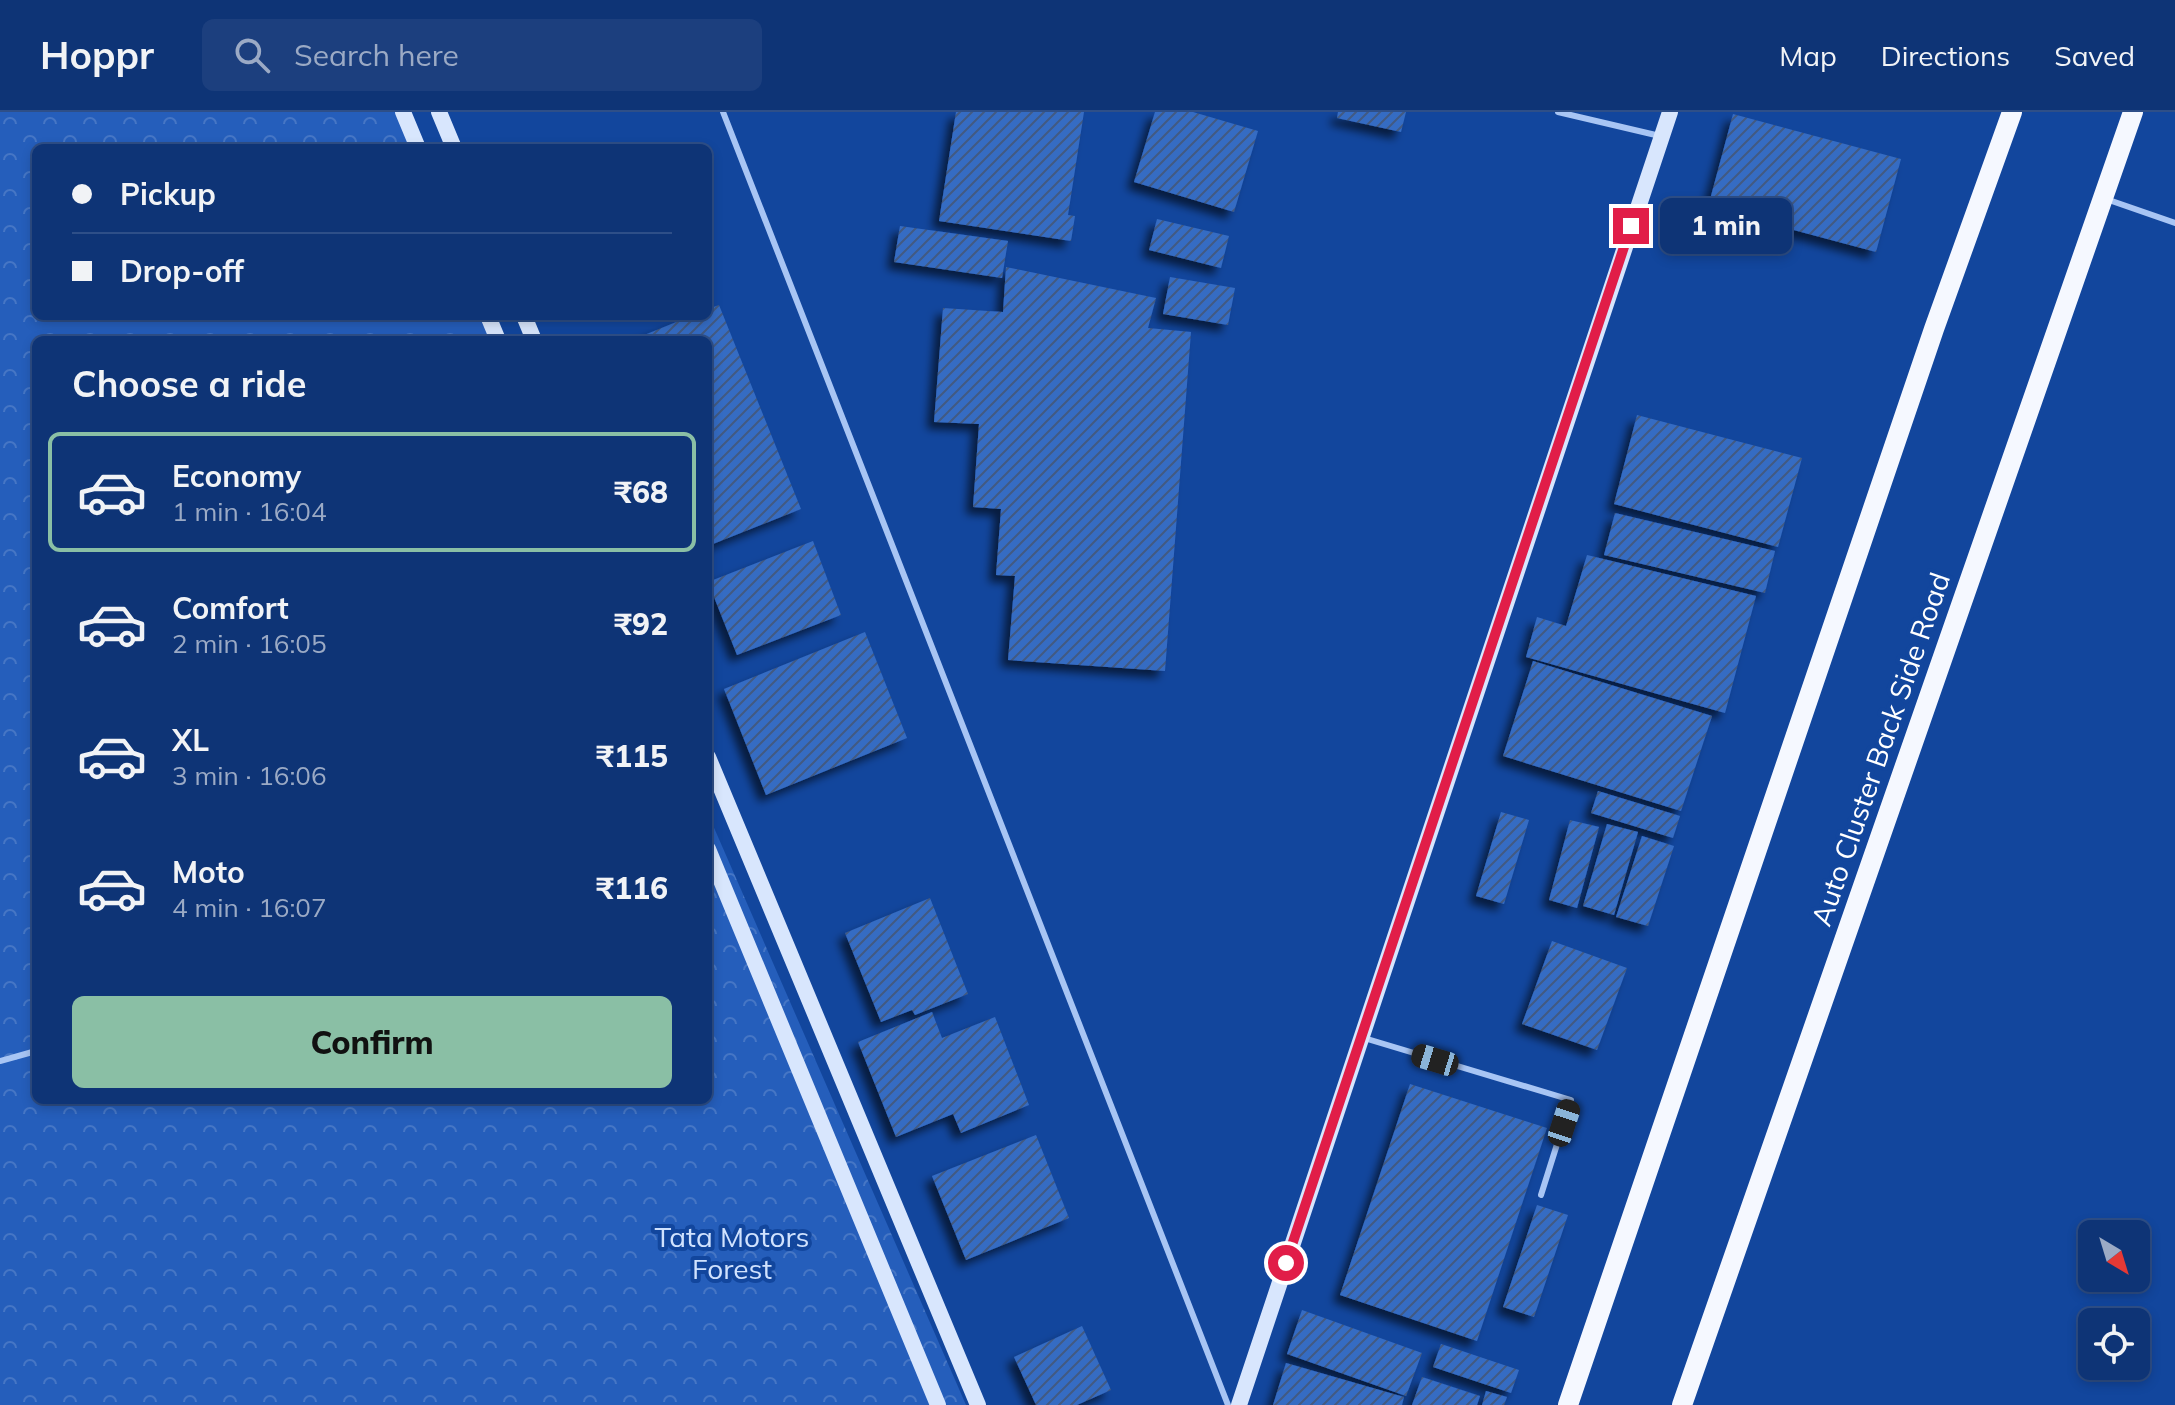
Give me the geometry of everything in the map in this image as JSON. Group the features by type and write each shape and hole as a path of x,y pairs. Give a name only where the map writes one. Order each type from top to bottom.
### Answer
{"main road":[{"path":"403,112 416,144"},
{"path":"439,112 452,144"},
{"path":"1239,1405 1670,112"},
{"path":"1568,1405 1929,344 2012,112"},
{"name":"Auto Cluster Back Side Road","path":"1682,1405 2133,112"},
{"path":"712,767 978,1405"},
{"path":"712,863 938,1405"}],"lane":[{"path":"723,112 1228,1405"},
{"path":"1558,112 1661,136"},
{"path":"2103,197 2175,223"},
{"path":"1361,1037 1571,1100 1541,1195"},
{"path":"0,1061 32,1052"}],"green space":[{"name":"Tata Motors Forest","path":"0,112 402,112 415,144 32,144 32,320 493,320 499,336 32,336 32,1104 712,1104 712,823 966,1405 0,1405"}],"building":[{"path":"956,112 1084,112 1068,215 1075,216 1071,241 939,221"},
{"path":"1155,112 1193,112 1258,131 1234,212 1134,182"},
{"path":"1338,112 1406,112 1401,132 1337,118"},
{"path":"1733,114 1901,159 1876,252 1708,207"},
{"path":"1157,219 1229,236 1221,268 1149,250"},
{"path":"900,226 1008,241 1002,278 894,262"},
{"path":"1006,267 1156,298 1148,328 1191,332 1165,671 1008,660 1015,576 996,575 1001,509 973,507 979,424 934,422 943,308 1003,312"},
{"path":"1170,277 1235,288 1228,325 1163,314"},
{"path":"719,305 801,509 712,544 712,336 642,336 681,320 712,320 712,308"},
{"path":"1637,415 1802,458 1778,547 1614,504"},
{"path":"1615,513 1775,551 1765,593 1604,555"},
{"path":"813,541 841,615 737,655 712,592 712,580"},
{"path":"1587,555 1756,596 1725,713 1526,657 1537,617 1566,626"},
{"path":"865,632 907,738 766,795 724,689"},
{"path":"1533,661 1712,716 1681,811 1503,756"},
{"path":"1598,791 1680,816 1673,838 1591,813"},
{"path":"1501,812 1529,820 1504,904 1476,896"},
{"path":"1570,820 1599,827 1577,908 1549,900"},
{"path":"1607,824 1638,832 1614,915 1583,906"},
{"path":"1642,836 1674,846 1648,926 1616,917"},
{"path":"930,898 968,994 915,1015 912,1010 881,1022 845,933"},
{"path":"1552,941 1627,968 1597,1050 1522,1024"},
{"path":"932,1012 942,1038 995,1017 1029,1105 961,1133 953,1114 896,1137 858,1042"},
{"path":"1410,1084 1547,1128 1477,1341 1340,1295"},
{"path":"1036,1135 1069,1218 966,1260 932,1176"},
{"path":"1537,1205 1568,1215 1534,1317 1503,1307"},
{"path":"1302,1310 1422,1353 1406,1396 1287,1354"},
{"path":"1082,1326 1111,1390 1077,1405 1036,1405 1014,1357"},
{"path":"1441,1344 1519,1370 1511,1393 1433,1367"},
{"path":"1286,1363 1404,1397 1402,1405 1273,1405"},
{"path":"1422,1377 1480,1396 1477,1405 1412,1405"},
{"path":"1486,1391 1507,1397 1504,1405 1482,1405"}],"route":[{"path":"1286,1263 1631,226"}]}
